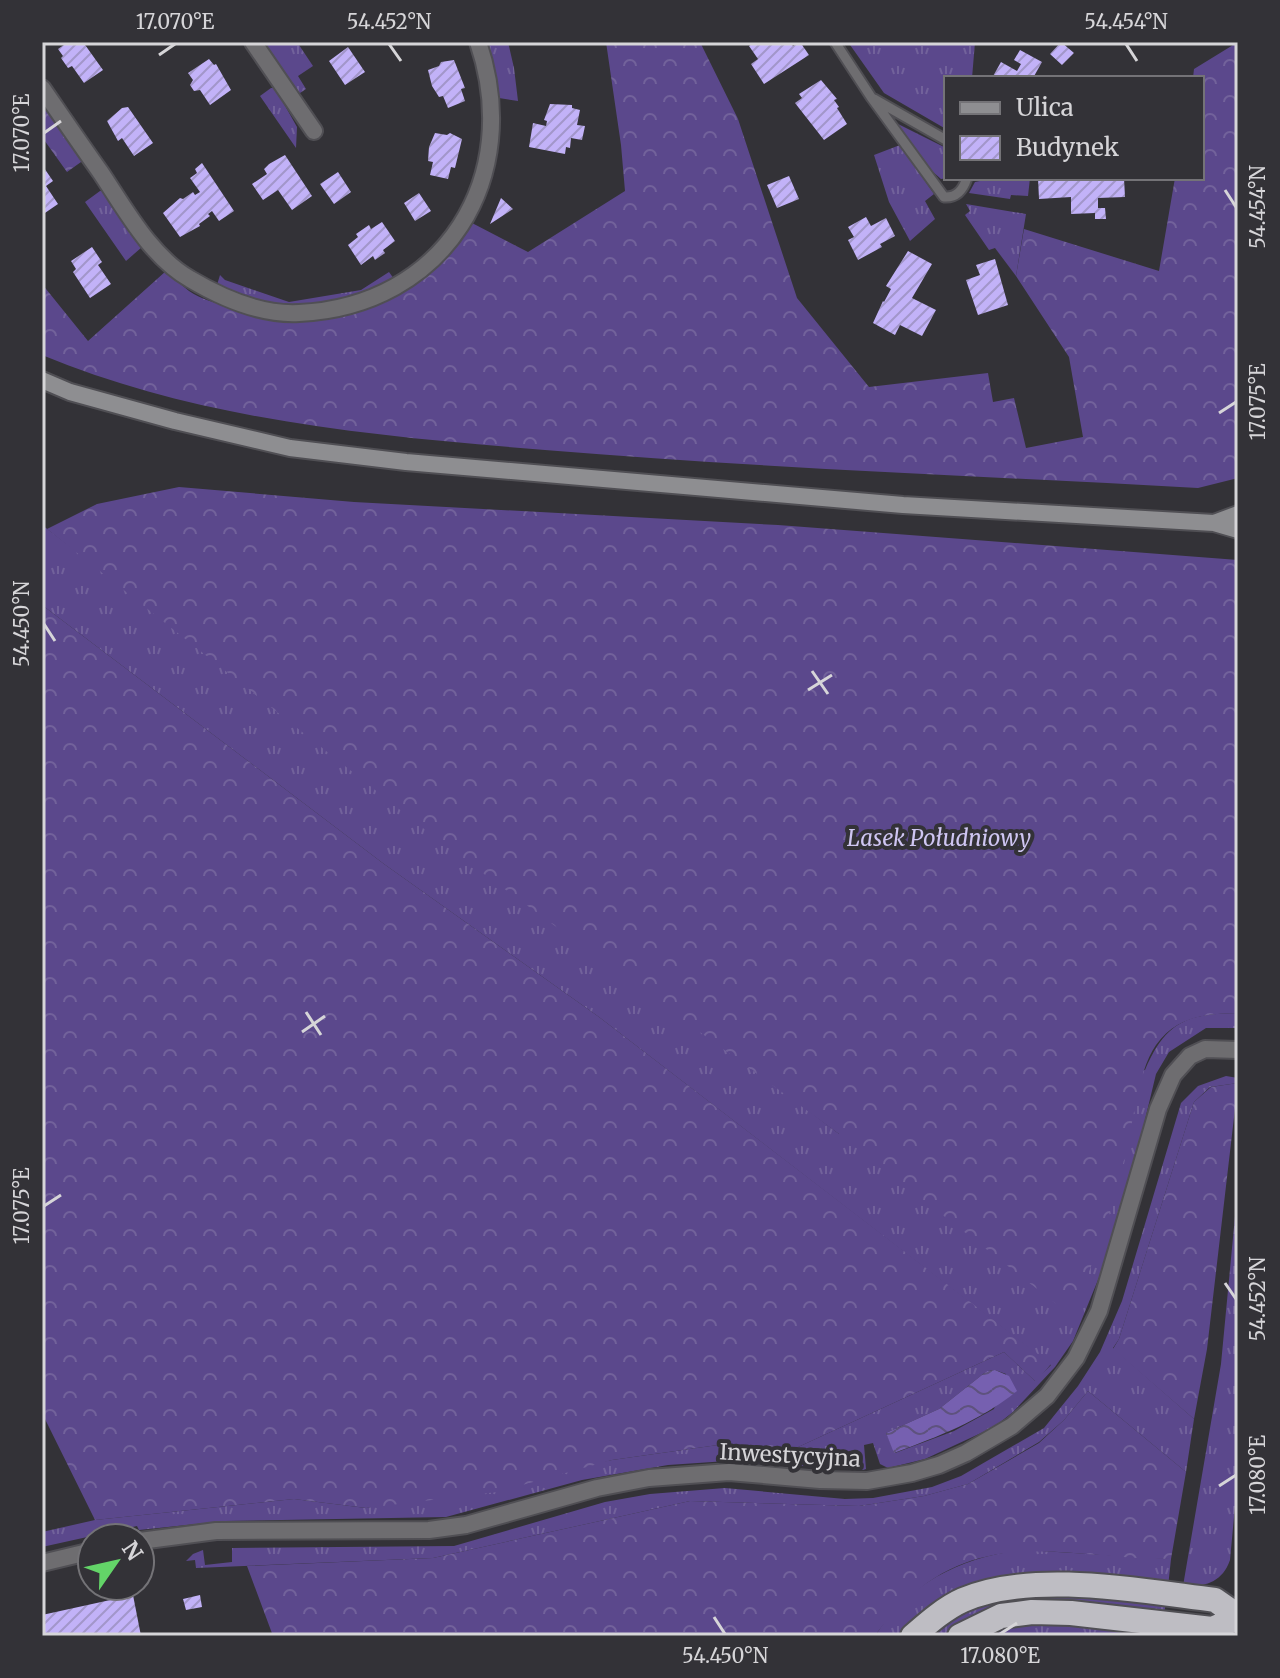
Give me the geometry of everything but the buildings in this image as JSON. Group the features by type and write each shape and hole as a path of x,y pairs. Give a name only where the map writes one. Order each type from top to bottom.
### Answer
{"highway":[{"path":"913,1636 962,1600 995,1590 1037,1584 1215,1600 1238,1617 1212,1629 1071,1613 1032,1612 1001,1616 960,1636"}],"main road":[{"path":"42,380 70,392 175,421 319,452 903,505 1214,523 1238,530"},
{"path":"1214,523 1238,514"}],"street":[{"path":"253,42 314,131"},
{"path":"42,88 144,235 165,259 187,278 221,295 256,308 297,313 346,306 377,297 427,263 452,239 465,220 481,188 489,156 493,116 488,74 478,42"},
{"name":"Inwestycyjna","path":"156,1539 216,1531 429,1530 466,1525 597,1488 649,1478 729,1472 867,1481 912,1473 966,1453 1012,1426 1047,1396 1076,1358 1099,1311 1158,1109 1173,1075 1190,1056 1205,1049 1238,1050"},
{"path":"42,1563 76,1555"}],"lane":[{"path":"835,42 944,197 955,196 963,189 966,180"},
{"path":"871,97 944,139"}],"green space":[{"path":"261,42 297,42 313,66 298,76 306,89 297,95"},
{"path":"485,42 508,42 518,101 499,98"},
{"path":"606,42 700,42 738,119 797,298 869,387 988,373 993,402 1014,398 1026,448 1083,437 1069,357 1016,276 1024,229 1159,271 1175,180 1204,180 1204,76 1193,76 1194,69 1238,42 1238,478 1198,488 708,462 417,439 226,410 164,396 42,355 42,284 88,341 166,271 189,291 214,302 270,317 311,320 371,308 403,292 435,265 472,223 528,252 625,191"},
{"path":"848,42 975,42 972,76 944,76 944,128 884,93"},
{"path":"275,88 297,127 296,148 260,96"},
{"path":"42,101 81,159 67,172 42,137"},
{"path":"896,123 944,147 944,179 924,164"},
{"path":"900,145 934,194 925,201 935,219 910,241 889,202 874,155"},
{"path":"1030,180 1028,196 1011,195 1010,199 969,193 975,182"},
{"path":"100,191 142,247 126,261 85,202"},
{"path":"966,204 1026,214 1016,276 995,248 989,250 965,215 970,211"},
{"path":"389,272 394,279 365,294 320,305 268,302 217,285 220,275 225,280 289,302 361,290"},
{"name":"Lasek Południowy","path":"179,487 354,502 778,525 1238,560 1238,1013 1214,1014 1182,1022 1164,1035 1149,1057 1139,1086 1119,1183 1073,1317 839,1134 443,844 47,529 97,504"},
{"path":"42,525 839,1134 1145,1070 1170,1031 1205,1015 1238,1013 1237,1028 1206,1028 1169,1052 1156,1074 1131,1178 1100,1275 1073,1341 1055,1367 1013,1412 994,1427 925,1459 888,1468 880,1464 873,1443 864,1445 866,1469 863,1470 727,1461 668,1465 582,1480 446,1517 225,1521 156,1528 156,1522 86,1522 294,1499 366,1508 612,1460 725,1444 796,1448 1004,1352 1035,1381 1051,1365 599,1017 384,864 42,605","holes":["995,1370 1006,1374 994,1409 954,1431 895,1453 886,1433 939,1409 987,1371"]},
{"path":"42,605 384,864 599,1017 1051,1364 1036,1382 1004,1352 796,1448 725,1444 612,1460 497,1492 366,1508 294,1499 95,1520 42,1413"},
{"path":"1226,1076 1238,1078 1238,1083 1210,1087 1194,1102 1119,1339 1113,1348 1194,1419 1186,1472 1088,1391 1064,1420 1039,1442 968,1484 924,1496 859,1506 690,1501 433,1558 196,1568 195,1560 186,1561 203,1550 205,1565 232,1562 232,1548 454,1546 605,1502 650,1494 725,1488 845,1499 873,1498 932,1487 961,1476 1044,1428 1078,1386 1100,1352 1122,1301 1181,1103 1198,1086"},
{"path":"1238,1083 1207,1349 1194,1419 1113,1349 1119,1339 1194,1102 1211,1087"},
{"path":"1238,1185 1238,1474 1230,1560 1217,1579 1198,1586 1183,1586 1221,1364"},
{"path":"1088,1391 1186,1472 1171,1559 1062,1552 994,1555 961,1564 930,1581 899,1608 875,1636 273,1636 247,1566 433,1558 690,1501 859,1506 924,1496 968,1484 1039,1443 1064,1420"},
{"path":"76,1524 76,1539 42,1547 42,1532"},
{"path":"1025,1550 1171,1559 1168,1587 956,1590 929,1606 898,1636 875,1636 904,1601 940,1575 980,1558"},
{"path":"1047,1593 1166,1603 1164,1613 954,1627 943,1636 927,1636 975,1604"},
{"path":"1017,1623 1163,1629 1163,1636 981,1636"}],"water":[{"path":"995,1370 1009,1376 1017,1391 974,1419 894,1453 886,1433 939,1409 987,1371"}]}
